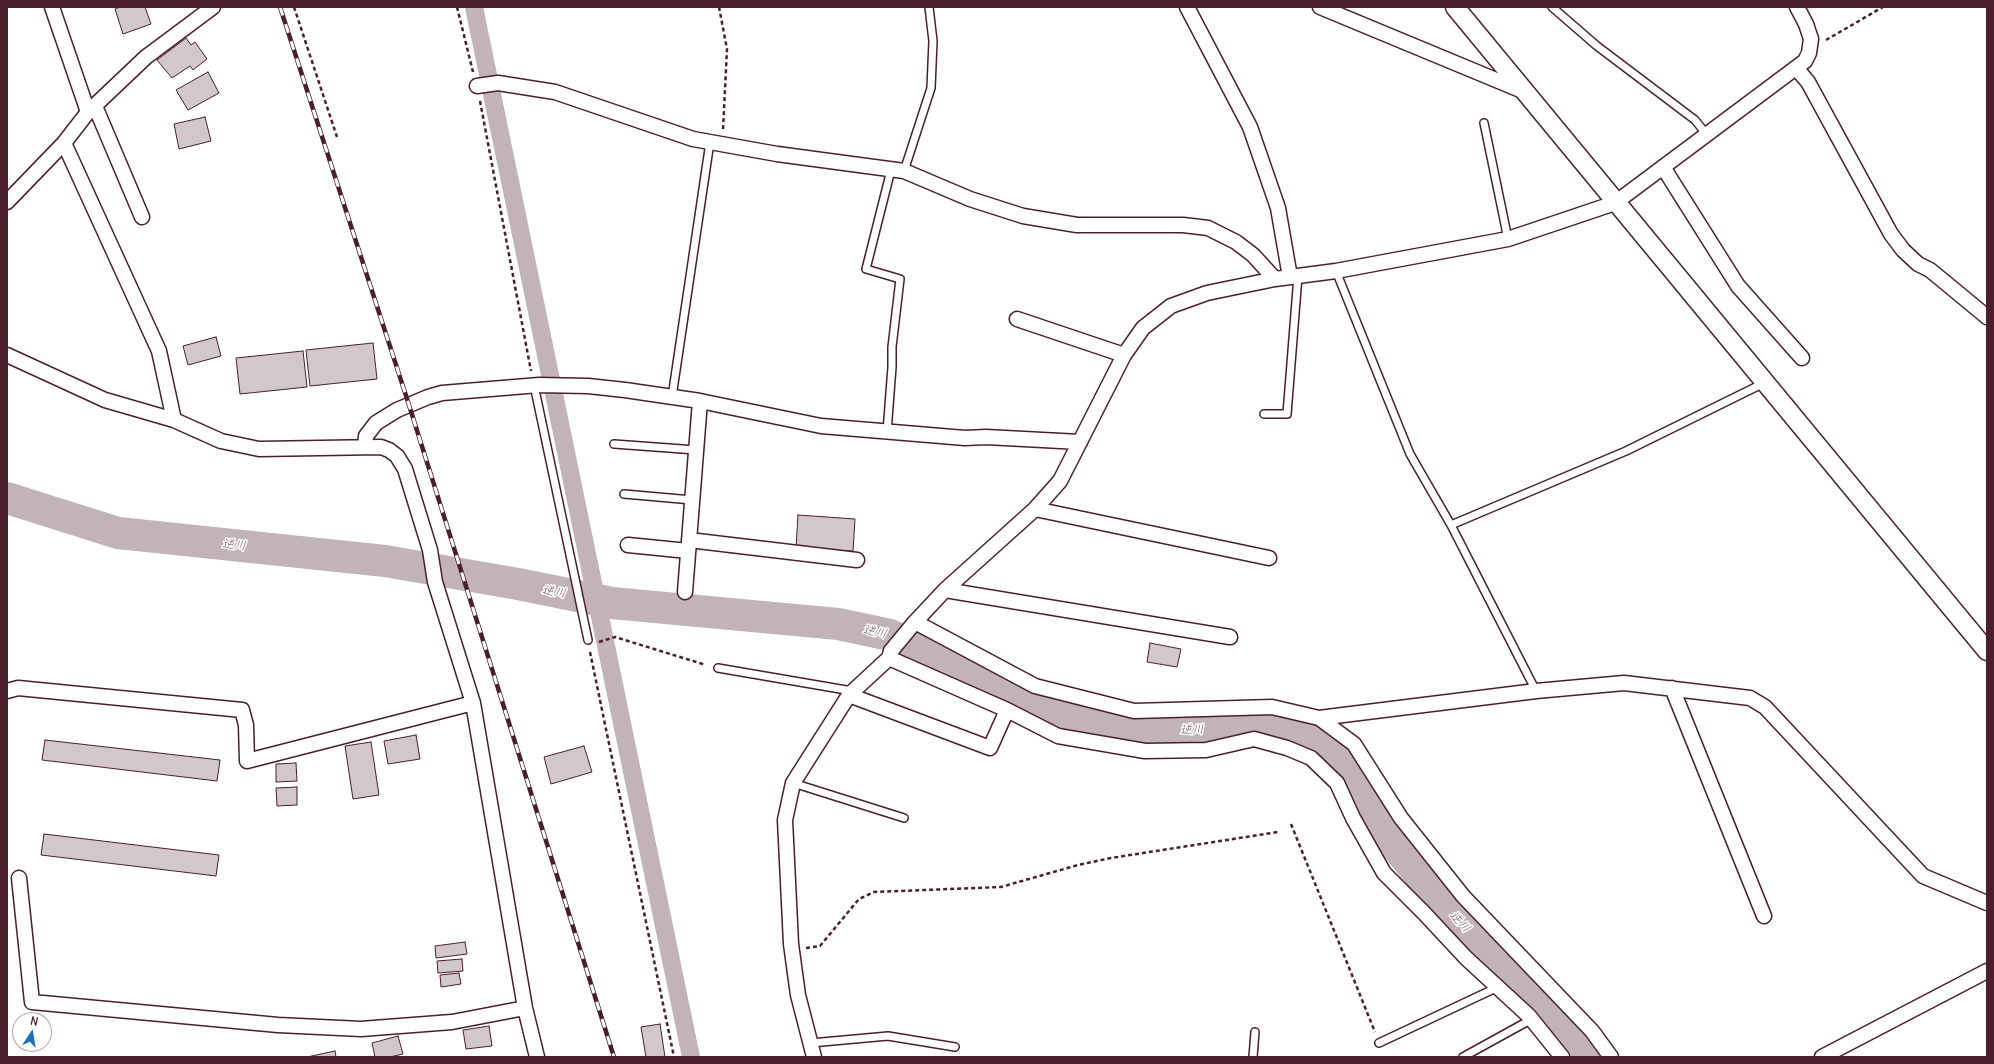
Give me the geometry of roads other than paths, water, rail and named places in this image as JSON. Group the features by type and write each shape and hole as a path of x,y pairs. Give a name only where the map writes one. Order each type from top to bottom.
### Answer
{"street":[{"path":"52,7 92,109 142,217"},
{"path":"7,202 64,143 92,109 146,57 213,7"},
{"path":"1187,7 1250,127 1278,208 1294,276"},
{"path":"1320,7 1525,92"},
{"path":"1455,7 1615,203 1987,651"},
{"path":"813,1050 798,995 792,949 785,820 793,783 850,693 890,654 910,627 945,590 1035,509 1060,481 1124,355 1143,328 1171,306 1207,293 1275,279 1336,271 1508,239 1615,203 1805,62 1811,46 1811,39 1806,24 1797,7"},
{"path":"1797,69 1808,82 1891,234 1903,250 1918,264 1930,270 1987,317"},
{"path":"480,86 498,82 556,92 693,139 898,171 970,199 1023,216 1077,225 1183,225 1208,228 1236,242 1253,255 1275,279"},
{"path":"64,143 159,351 174,420"},
{"path":"1663,168 1738,286 1802,358"},
{"path":"1017,319 1124,355"},
{"path":"7,355 105,400 174,420 221,441 259,449 365,446 381,447 389,450 397,456 405,469 430,550 435,582 473,703 525,1008 537,1057"},
{"path":"365,446 370,430 376,423 397,410 428,397 442,393 537,385 588,386 700,401 821,426 965,438 986,437 1080,442"},
{"path":"685,592 700,401"},
{"path":"1035,509 1269,558"},
{"path":"628,545 689,546 857,560"},
{"path":"945,590 1230,637"},
{"path":"910,627 1035,686 1134,711 1272,707 1319,718 1536,691 1624,683 1750,698 1765,706 1923,876 1987,903"},
{"path":"890,654 1058,736 1145,751 1206,750 1254,739 1287,748 1311,758 1337,783 1353,818 1384,873 1466,958 1532,1019 1562,1057"},
{"path":"7,691 18,688 242,710 246,725 247,761 473,703"},
{"path":"1672,688 1764,916"},
{"path":"850,693 990,748 1007,710"},
{"path":"1319,718 1354,744 1401,818 1463,896 1592,1031 1611,1057"},
{"path":"19,878 32,1002 278,1025 361,1029 452,1022 525,1008"},
{"path":"1822,1057 1987,971"}],"lane":[{"path":"887,432 892,348 900,279 866,269 898,171 931,88 934,41 929,7"},
{"path":"1552,7 1596,46 1695,120 1707,136"},
{"path":"1484,123 1508,239"},
{"path":"672,397 716,143"},
{"path":"1336,271 1410,454 1451,526 1536,691"},
{"path":"1264,414 1287,414 1294,276"},
{"path":"1451,526 1626,451 1765,383"},
{"path":"537,385 570,562 588,640"},
{"path":"614,444 696,450"},
{"path":"624,494 692,500"},
{"path":"718,668 850,693"},
{"path":"793,783 904,818"},
{"path":"1379,1042 1498,987"},
{"path":"1463,1057 1532,1019"},
{"path":"1253,1057 1255,1032"},
{"path":"813,1050 888,1036 955,1047"}],"waterway":[{"path":"474,7 691,1057"},
{"name":"逆川","path":"7,498 118,533 385,561 518,584 612,603 838,624 890,635 1062,715 1145,732 1211,727 1263,727 1302,734 1325,747 1347,766 1388,836 1442,902 1587,1057"}],"railway":[{"path":"280,7 409,405 614,1057"}]}
